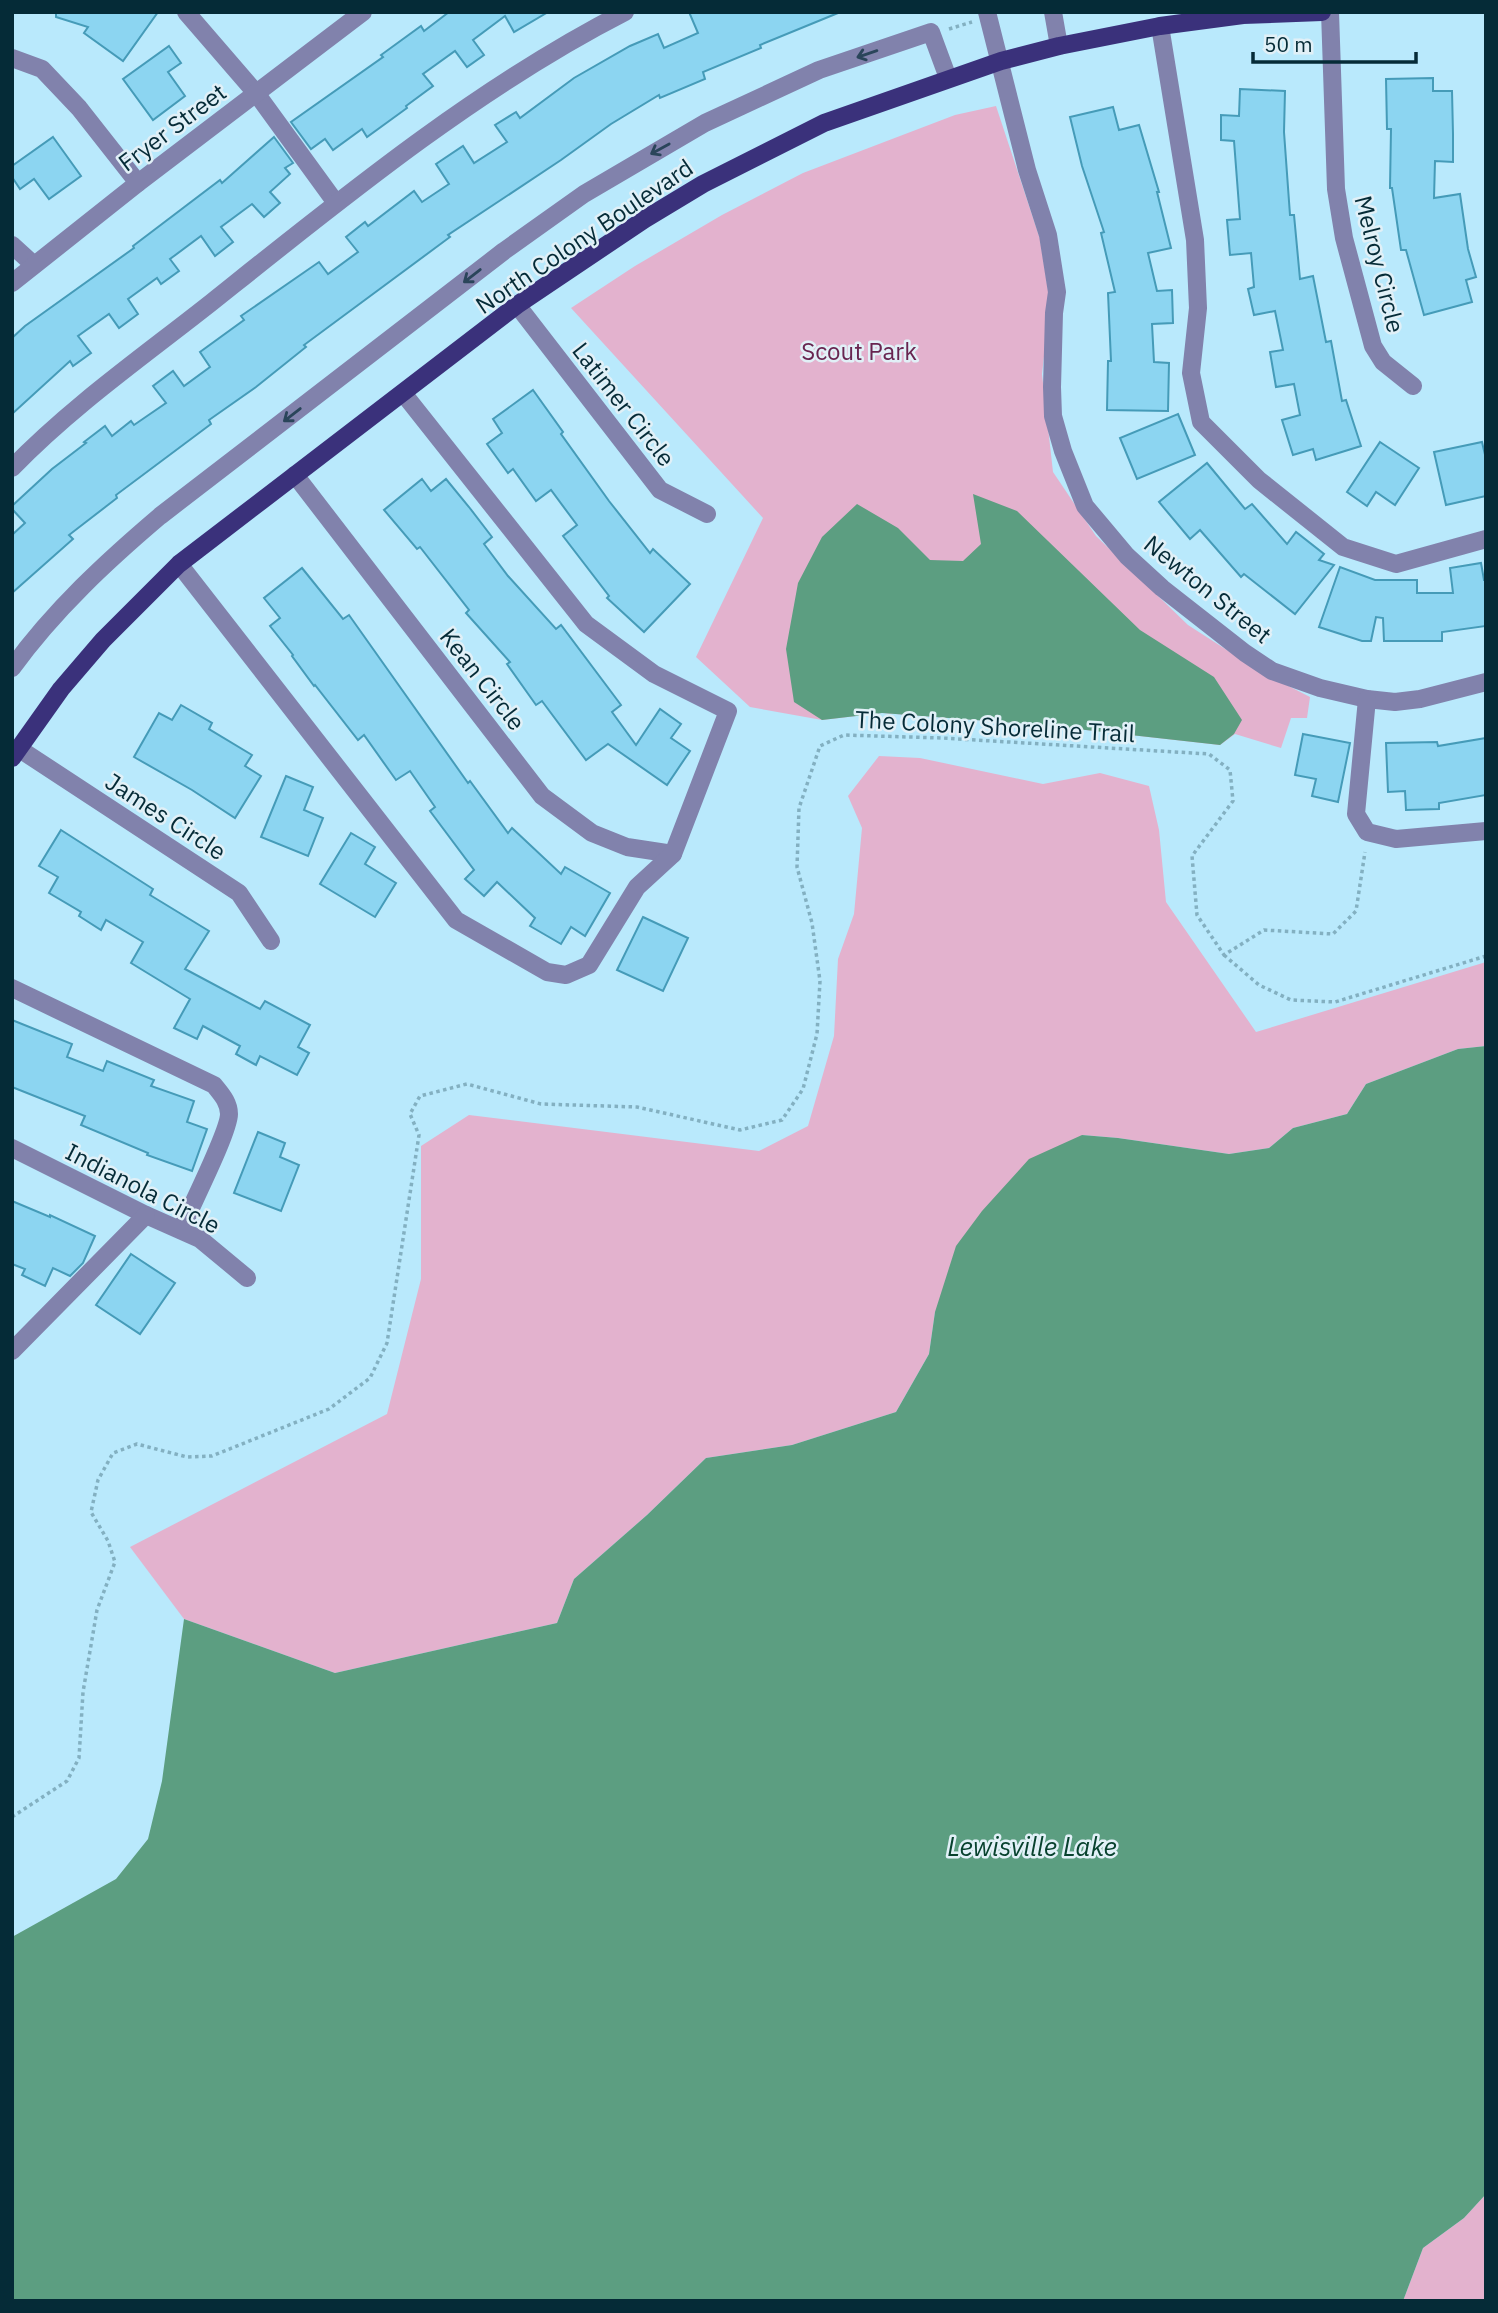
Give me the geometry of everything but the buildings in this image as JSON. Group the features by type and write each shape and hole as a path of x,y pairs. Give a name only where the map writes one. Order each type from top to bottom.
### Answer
{"main road":[{"name":"North Colony Boulevard","path":"15,753 61,689 103,640 179,564 517,305 645,219 704,184 824,123 1001,61 1059,46 1160,26 1243,15 1322,12"}],"street":[{"path":"186,12 256,93 336,203"},
{"name":"Fryer Street","path":"12,283 138,183 363,12"},
{"path":"12,468 68,417 336,203 482,98 546,57 625,12"},
{"name":"Newton Street","path":"987,12 1027,170 1048,235 1057,292 1054,313 1053,416 1085,506 1135,564 1162,588 1272,671 1320,688 1367,699 1395,702 1486,682"},
{"path":"1053,12 1059,46"},
{"name":"Melroy Circle","path":"1330,12 1336,189 1344,238 1373,346 1383,362 1413,386"},
{"path":"1160,26 1195,240 1198,308 1191,373 1201,422 1259,480 1343,547 1396,564 1486,538"},
{"path":"12,668 68,602 128,542 504,251 584,194 705,123 807,76 931,32 948,78"},
{"path":"12,58 42,69 79,108 138,183"},
{"path":"12,245 34,265"},
{"name":"Latimer Circle","path":"517,305 660,490 707,514"},
{"path":"179,564 456,920 547,972 566,975 589,965 637,887 673,853 728,710 654,674 586,624 403,393"},
{"name":"Kean Circle","path":"295,475 542,796 592,833 627,847 673,853"},
{"path":"1367,699 1356,814 1367,832 1396,839 1486,831"},
{"name":"James Circle","path":"15,753 239,893 271,941"},
{"path":"12,988 214,1085 227,1102 229,1115 224,1132 181,1230"},
{"name":"Indianola Circle","path":"12,1148 200,1239 247,1278"},
{"path":"12,1351 146,1215"}],"path":[{"name":"The Colony Shoreline Trail","path":"12,1817 66,1780 79,1758 83,1692 97,1610 115,1562 108,1541 91,1512 98,1480 113,1453 137,1444 187,1457 212,1456 329,1409 370,1378 387,1343 419,1135 410,1114 420,1096 467,1084 541,1104 637,1107 740,1130 782,1120 803,1089 817,1034 820,981 813,923 797,867 799,808 820,746 844,735 1209,754 1230,770 1233,801 1192,856 1197,915 1224,955 1259,985 1291,1000 1335,1002 1486,957"},
{"path":"1224,955 1264,930 1333,934 1356,911 1367,832"}],"green space":[{"name":"Scout Park","path":"996,106 1040,239 1050,303 1042,374 1053,472 1096,536 1188,625 1261,672 1310,697 1307,718 1291,718 1281,748 1235,734 1220,745 1041,725 882,713 822,720 750,707 696,657 763,518 571,308 635,266 722,215 803,173 955,115"},
{"path":"879,756 920,758 1043,784 1100,773 1149,786 1159,830 1166,902 1256,1032 1486,962 1486,1046 1458,1049 1366,1084 1347,1114 1293,1128 1269,1148 1229,1154 1082,1135 935,1312 929,1354 896,1412 792,1445 706,1458 647,1515 574,1579 557,1623 335,1673 184,1619 130,1547 387,1414 421,1279 421,1146 469,1115 759,1151 808,1126 834,1036 838,959 854,914 862,828 848,796"},
{"path":"1486,2194 1486,2301 1403,2301 1423,2248 1464,2218"}],"water":[{"path":"973,494 1017,511 1140,630 1214,677 1242,720 1234,734 1220,745 1041,725 882,713 822,720 794,702 786,649 798,583 822,537 857,504 898,528 930,560 963,561 981,544"},
{"name":"Lewisville Lake","path":"1486,1046 1486,2194 1464,2218 1423,2248 1403,2301 12,2301 12,1937 116,1879 148,1839 162,1781 184,1619 335,1673 557,1623 574,1579 647,1515 706,1458 792,1445 896,1412 929,1354 935,1312 956,1246 982,1211 1029,1159 1082,1135 1229,1154 1269,1148 1293,1128 1347,1114 1366,1084 1458,1049"}]}
